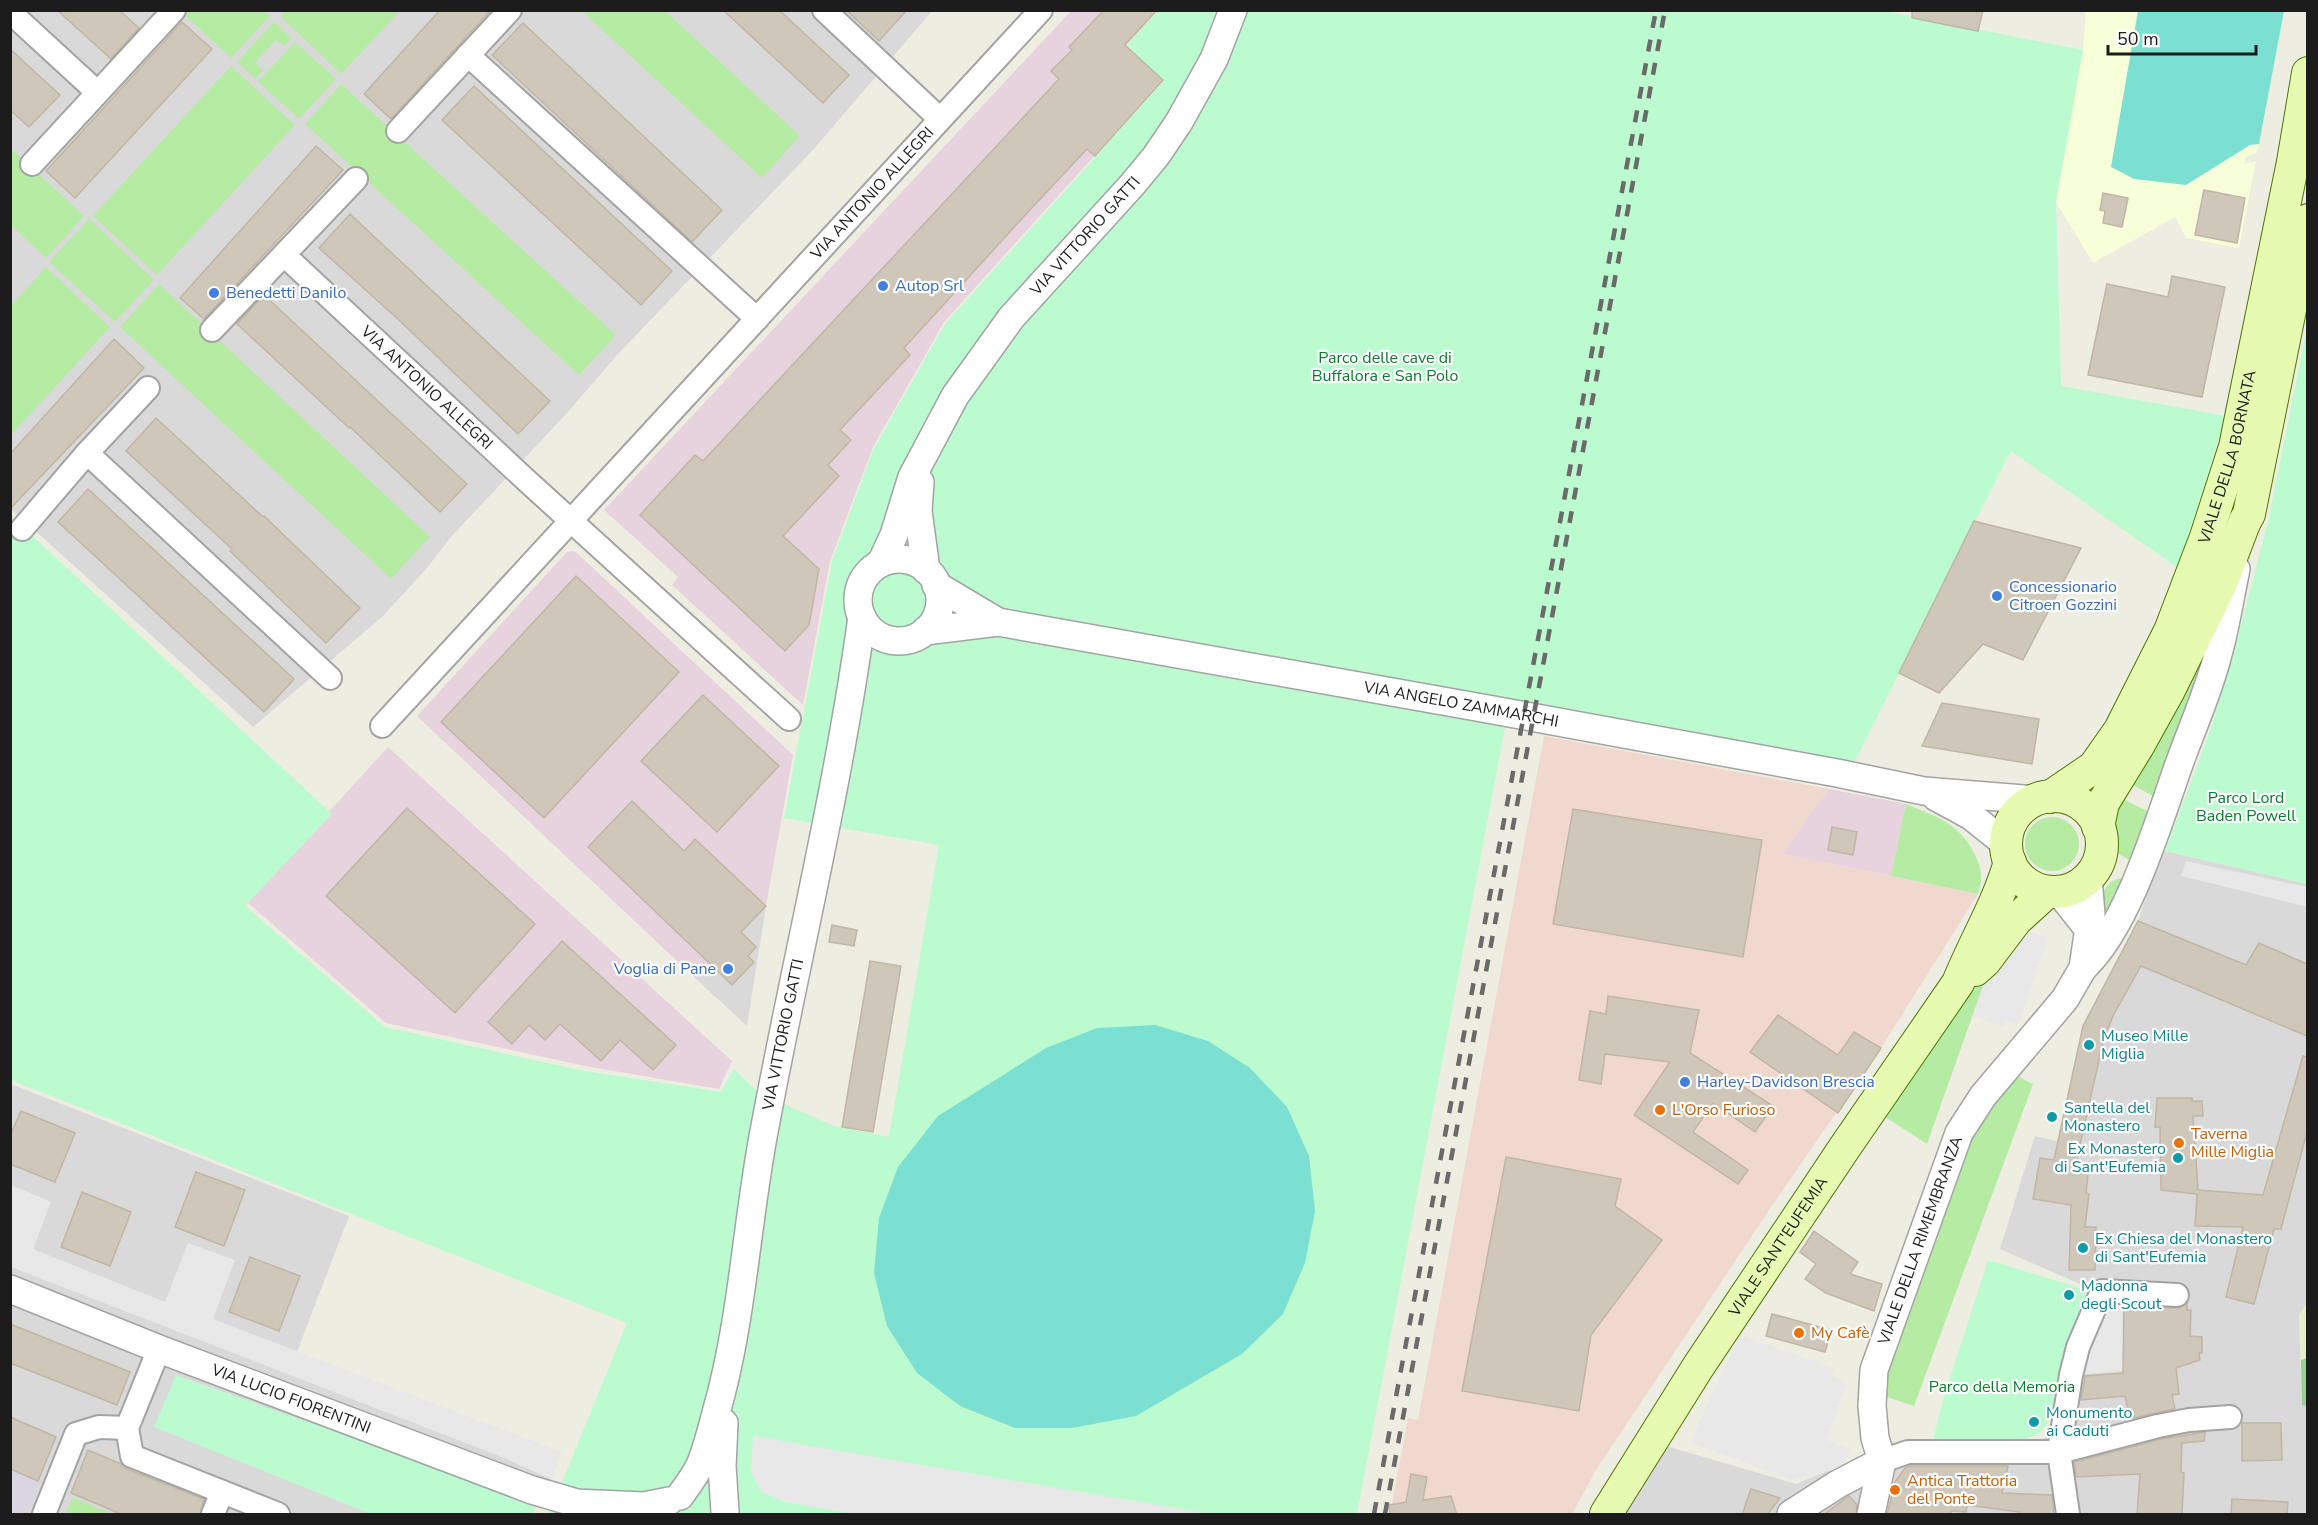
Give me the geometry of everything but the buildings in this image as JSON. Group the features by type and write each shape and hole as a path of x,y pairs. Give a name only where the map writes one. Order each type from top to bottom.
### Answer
{"main road":[{"name":"VIALE DELLA BORNATA","path":"2008,853 2008,833 2018,813 2094,767 2120,730 2170,631 2206,537 2235,447 2293,162 2307,73"},
{"name":"VIALE DELLA BORNATA","path":"2088,878 2101,854 2101,837 2098,827 2103,803 2164,699 2220,586 2244,521 2249,514 2307,220"},
{"path":"2043,798 2070,800 2079,804 2094,818 2098,827"},
{"path":"2008,853 2020,878 2028,885 2053,892 2075,887 2088,878"},
{"name":"VIALE SANT'EUFEMIA","path":"1606,1515 1710,1348 1958,984 1996,899 2008,853"},
{"name":"VIALE SANT'EUFEMIA","path":"1958,984 1985,961 2016,920 2053,892"}],"street":[{"path":"32,164 174,10"},
{"path":"398,131 510,10"},
{"name":"VIA ANTONIO ALLEGRI","path":"824,10 940,119"},
{"name":"VIA ANTONIO ALLEGRI","path":"382,726 1041,10"},
{"name":"VIA VITTORIO GATTI","path":"669,1504 702,1460 726,1380 741,1301 765,1129 852,693 862,617 858,607 861,586 872,569 881,563 894,535 912,477 955,396 1011,318 1108,213 1156,156 1179,122 1214,59 1233,10"},
{"path":"10,12 98,92"},
{"path":"468,55 757,319"},
{"path":"212,330 356,179"},
{"name":"VIA ANTONIO ALLEGRI","path":"284,255 789,719"},
{"path":"22,529 87,453 148,388"},
{"path":"87,453 330,678"},
{"name":"VIA VITTORIO GATTI","path":"852,693 866,669 878,655 897,641 918,636 925,631 937,614 939,594 931,577 918,511 920,482 926,454"},
{"name":"VIALE DELLA BORNATA","path":"2028,1042 2065,999 2083,968 2110,936 2140,872 2218,656 2244,521"},
{"path":"881,563 900,559 909,561 931,577"},
{"name":"VIA ANGELO ZAMMARCHI","path":"931,577 998,622"},
{"path":"862,617 866,624 880,636 897,641"},
{"name":"VIA ANGELO ZAMMARCHI","path":"925,631 998,622 1482,708 1924,791 2043,798"},
{"name":"VIA ANGELO ZAMMARCHI","path":"1924,791 1953,804 1971,816 2008,853"},
{"name":"VIALE DELLA BORNATA","path":"2083,968 2091,914 2088,878"},
{"path":"2053,892 2089,930"},
{"name":"VIALE DELLA RIMEMBRANZA","path":"1882,1461 1875,1438 1872,1406 1874,1370 1959,1134 1983,1096 2028,1042"},
{"path":"2068,1515 2059,1452 2071,1375 2078,1347 2103,1288 2177,1295"},
{"name":"VIA LUCIO FIORENTINI","path":"10,1289 159,1349 584,1508 669,1504 693,1494 705,1496 725,1513"},
{"path":"159,1349 127,1428 132,1456 278,1515"},
{"name":"VIA VITTORIO GATTI","path":"725,1513 722,1466 726,1380"},
{"path":"1791,1515 1838,1484 1882,1461 1908,1452 2059,1452 2158,1426 2189,1420 2230,1417"},
{"path":"44,1515 76,1434 99,1427 127,1428"},
{"path":"1871,1515 1882,1461"},
{"path":"213,1515 222,1492"}],"shaded area":[{"path":"11,11 932,11 812,151 618,354 567,413 450,538 427,568 382,617 253,727 11,509"},
{"path":"1071,11 1157,11 1125,45 1163,80 944,322 873,447 830,561 803,705 672,585 678,577 604,510"},
{"path":"2086,11 2284,11 2257,153 2246,157 2244,164 2256,161 2239,248 2186,238 2175,217 2093,263 2056,202 2083,50"},
{"path":"2138,11 2284,11 2259,144 2250,145 2186,185 2134,179 2111,167"},
{"path":"573,551 793,755 766,906 696,979 417,716 567,552"},
{"path":"1544,736 1829,789 1782,854 1978,894 1881,1048 1771,1207 1597,1468 1572,1514 1390,1514 1408,1418 1418,1420"},
{"path":"388,747 732,1061 719,1089 585,1066 386,1023 247,902"},
{"path":"1829,789 1906,804 1891,876 1782,854"},
{"path":"2165,851 2307,884 2308,1302 2299,1315 2302,1404 2308,1406 2307,1514 1625,1514 1666,1446 1796,1484 1886,1447 2042,1447 2096,1291 2000,1249 2035,1136 2057,1141 2083,1026 2138,921 2153,875"},
{"path":"2186,861 2307,887 2307,907 2181,876"},
{"path":"766,906 747,1026 696,979"},
{"path":"2016,927 2048,938 2018,1025 2006,1021 2004,1027 1973,1016 1990,966 2002,969"},
{"path":"1155,1025 1208,1041 1250,1068 1287,1107 1309,1156 1315,1211 1305,1263 1283,1314 1242,1354 1136,1416 1072,1428 1015,1428 960,1406 917,1373 887,1326 874,1273 879,1218 898,1167 938,1116 1046,1048 1097,1028"},
{"path":"13,1085 349,1216 297,1352 561,1452 551,1479 532,1514 11,1514 10,1091"},
{"path":"11,1185 51,1202 33,1249 165,1302 188,1243 235,1260 213,1319 561,1452 551,1479 502,1457 11,1267"},
{"path":"2093,1295 2122,1297 2123,1371 2071,1375"},
{"path":"2307,1302 2307,1358 2301,1360 2299,1315"},
{"path":"1740,1335 1834,1368 1831,1376 1847,1382 1827,1440 1850,1449 1841,1468 1792,1480 1690,1442"},
{"path":"753,1436 1212,1514 855,1514 786,1502 761,1492 751,1472"},
{"path":"10,1469 38,1481 26,1514 11,1514"}],"green space":[{"path":"285,10 400,11 341,74 280,16"},
{"name":"Parco delle cave di Buffalora e San Polo","path":"1879,10 2083,50 2056,202 2061,386 2226,416 2178,568 2011,451 1854,763 1510,701 1357,1514 549,1514 627,1323 11,1080 10,515 332,814 245,906 385,1027 579,1070 721,1092 734,1069 760,1094 834,1126 889,1137 939,845 784,818 832,561 874,448 945,324 1164,81 1127,45 1158,11"},
{"path":"180,11 264,11 270,16 231,58"},
{"path":"582,11 665,11 800,136 762,178"},
{"path":"274,22 292,38 284,46 276,40 255,63 263,70 255,79 237,62"},
{"path":"295,42 336,79 299,119 258,82"},
{"path":"231,66 295,125 157,275 93,216"},
{"path":"341,84 616,335 579,375 305,124"},
{"path":"10,148 84,216 46,258 11,225"},
{"path":"89,219 154,280 115,322 49,262"},
{"path":"46,267 110,327 11,435 11,306"},
{"path":"159,284 430,537 391,579 120,327"},
{"name":"Parco Lord Baden Powell","path":"2307,327 2308,884 2165,851 2211,728 2241,625 2268,522"},
{"path":"2213,627 2195,685 2153,796 2129,783"},
{"path":"2119,797 2149,812 2129,860 2119,854 2112,844 2117,835 2116,830 2110,825"},
{"path":"1906,804 1947,823 1963,837 1980,867 1981,879 1978,894 1891,876"},
{"path":"2052,817 2062,819 2071,825 2077,834 2079,844 2077,854 2071,863 2062,869 2052,871 2042,869 2033,863 2027,854 2025,844 2027,834 2033,825 2042,819"},
{"path":"2123,878 2127,879 2103,929 2102,897 2108,884"},
{"path":"1990,966 1927,1144 1882,1115"},
{"path":"2019,1077 2033,1084 1914,1406 1884,1396 1888,1369 1959,1166 1986,1110"},
{"name":"Parco della Memoria","path":"1988,1260 2090,1291 2069,1351 2059,1371 2053,1412 2048,1423 2039,1433 2024,1440 1932,1444 1943,1400"},
{"path":"2307,1358 2307,1406 2302,1405 2301,1360"},
{"path":"176,1375 537,1504 532,1514 368,1514 154,1427"},
{"path":"72,1498 113,1514 66,1514"}],"railway":[{"path":"1374,1514 1656,10"},
{"path":"1385,1514 1665,10"}],"place":[{"name":"Autop Srl","path":"883,286"},
{"name":"Benedetti Danilo","path":"214,293"},
{"name":"Concessionario Citroen Gozzini","path":"1997,596"},
{"name":"Voglia di Pane","path":"728,969"},
{"name":"Museo Mille Miglia","path":"2089,1045"},
{"name":"Harley-Davidson Brescia","path":"1685,1082"},
{"name":"L'Orso Furioso","path":"1660,1110"},
{"name":"Santella del Monastero","path":"2052,1117"},
{"name":"Taverna Mille Miglia","path":"2179,1143"},
{"name":"Ex Monastero di Sant'Eufemia","path":"2178,1158"},
{"name":"Ex Chiesa del Monastero di Sant'Eufemia","path":"2083,1248"},
{"name":"Madonna degli Scout","path":"2069,1295"},
{"name":"My Cafè","path":"1799,1333"},
{"name":"Monumento ai Caduti","path":"2034,1422"},
{"name":"Antica Trattoria del Ponte","path":"1895,1490"}]}
